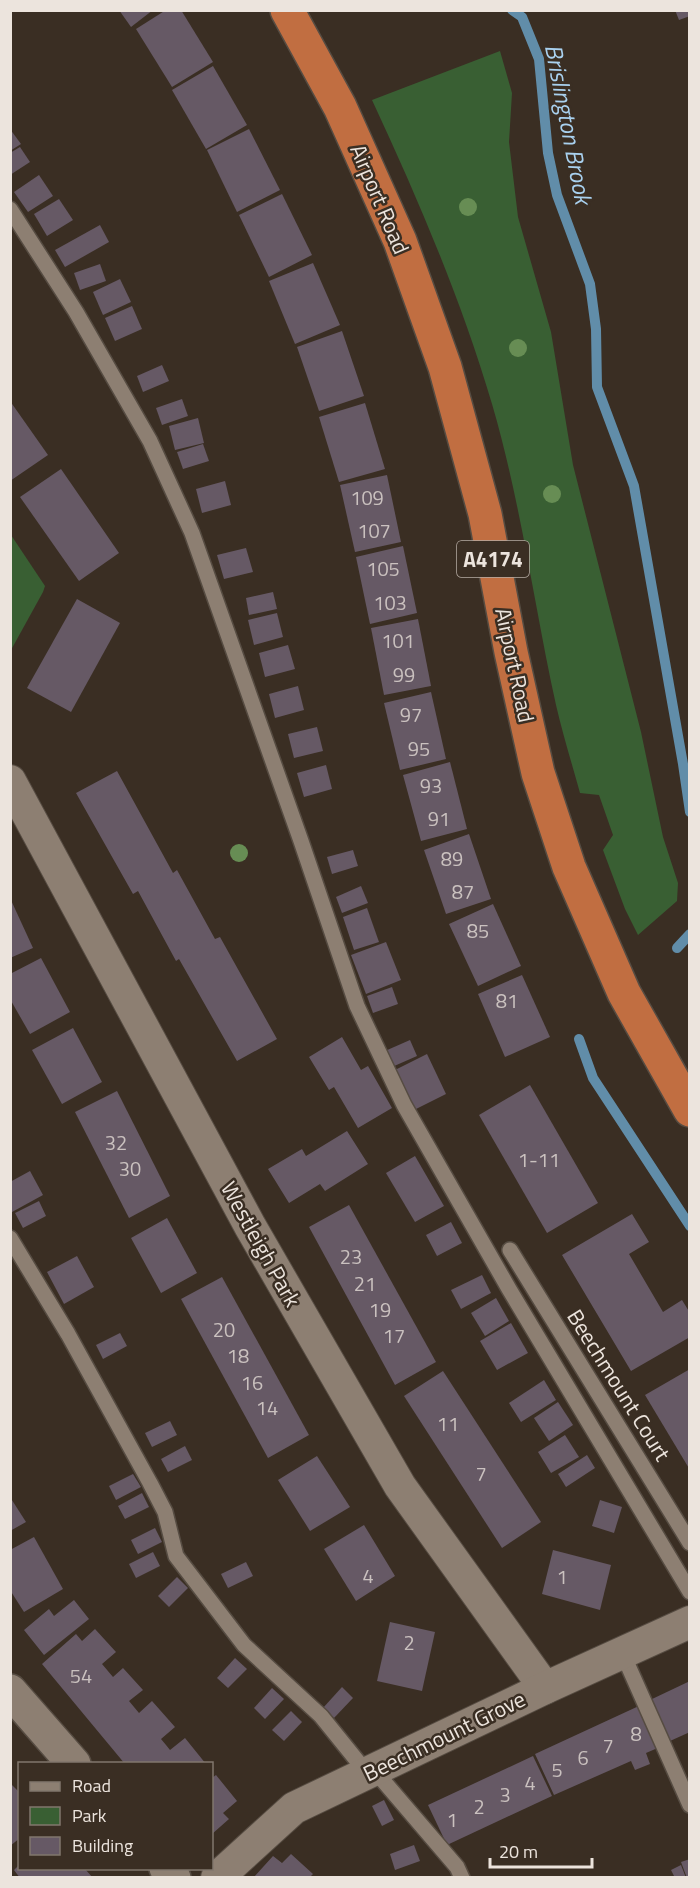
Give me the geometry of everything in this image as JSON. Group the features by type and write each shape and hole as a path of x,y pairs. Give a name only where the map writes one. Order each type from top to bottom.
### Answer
{"highway":[{"name":"Airport Road","path":"287,10 340,107 400,241 445,367 485,514 511,652 538,773 569,867 624,993 690,1110"}],"street":[{"name":"Westleigh Park","path":"10,781 250,1226 400,1486 545,1688"},
{"name":"Beechmount Grove","path":"217,1878 294,1808 545,1688 690,1622"},
{"path":"11,1693 72,1762"}],"lane":[{"path":"10,209 76,312 150,441 192,533 357,1006 404,1105 509,1289 690,1592"},
{"path":"10,1238 68,1334 150,1483 165,1512 177,1556 244,1645 321,1716 457,1867 462,1878"},
{"name":"Beechmount Court","path":"510,1250 690,1543"},
{"path":"622,1652 690,1805"}],"green space":[{"path":"500,51 512,93 509,142 518,217 551,332 573,465 641,732 663,837 678,883 677,901 638,935 625,909 603,850 613,835 599,795 580,793 556,705 511,479 480,365 438,250 372,100"},
{"path":"11,535 45,586 11,650"}],"building":[{"path":"119,10 153,10 131,27"},
{"path":"166,10 181,10 213,62 172,87 136,29"},
{"path":"675,10 690,10 690,16 679,20"},
{"path":"213,66 247,125 206,149 172,90"},
{"path":"10,129 21,144 10,151"},
{"path":"249,129 280,190 237,212 207,150"},
{"path":"20,147 30,162 10,175 10,153"},
{"path":"39,175 53,196 28,212 14,192"},
{"path":"282,194 312,255 269,277 239,215"},
{"path":"59,199 73,220 47,236 34,214"},
{"path":"100,225 109,242 65,267 55,250"},
{"path":"313,263 340,325 295,344 269,281"},
{"path":"100,264 106,281 80,290 74,273"},
{"path":"120,279 131,302 103,315 93,292"},
{"path":"132,306 142,329 115,341 105,318"},
{"path":"342,331 364,396 319,411 297,347"},
{"path":"162,365 169,381 143,392 137,376"},
{"path":"182,399 188,416 162,425 156,408"},
{"path":"10,401 48,455 10,481"},
{"path":"365,403 385,469 339,482 319,417"},
{"path":"198,418 204,443 175,450 169,426"},
{"path":"203,444 209,461 183,469 177,452"},
{"path":"61,469 119,553 79,581 20,497"},
{"path":"387,475 401,542 355,552 340,485"},
{"path":"225,481 231,505 202,513 196,489"},
{"path":"403,546 417,613 370,624 356,557"},
{"path":"246,548 253,572 224,579 217,555"},
{"path":"273,592 277,609 249,615 246,598"},
{"path":"77,599 120,623 71,712 27,688"},
{"path":"277,613 283,637 254,645 248,620"},
{"path":"418,619 431,686 384,695 371,628"},
{"path":"288,645 295,669 265,677 259,653"},
{"path":"298,686 304,710 275,718 269,694"},
{"path":"431,692 446,759 400,770 384,703"},
{"path":"317,727 323,751 294,758 288,734"},
{"path":"450,762 467,829 421,841 403,775"},
{"path":"326,765 332,789 304,797 297,773"},
{"path":"117,771 173,873 177,870 215,939 220,937 277,1039 237,1061 179,959 176,961 138,891 133,894 76,793"},
{"path":"469,834 491,899 446,914 424,850"},
{"path":"353,850 358,866 332,874 327,857"},
{"path":"361,886 368,903 342,913 336,897"},
{"path":"10,898 33,948 10,958"},
{"path":"493,904 521,966 478,986 449,924"},
{"path":"367,908 379,942 354,950 343,917"},
{"path":"386,942 401,980 366,994 351,955"},
{"path":"41,958 70,1012 30,1034 10,999 10,974"},
{"path":"522,975 550,1037 505,1057 478,994"},
{"path":"392,987 398,1004 373,1013 367,996"},
{"path":"73,1028 102,1082 62,1104 32,1050"},
{"path":"342,1037 361,1070 368,1066 392,1108 358,1128 334,1087 329,1090 309,1057"},
{"path":"410,1040 417,1056 392,1067 385,1051"},
{"path":"427,1054 446,1094 412,1111 393,1071"},
{"path":"530,1085 598,1203 547,1233 479,1115"},
{"path":"117,1091 170,1196 129,1218 75,1112"},
{"path":"347,1131 368,1164 325,1191 320,1184 289,1203 268,1169 302,1149 306,1156"},
{"path":"415,1156 444,1206 415,1222 386,1173"},
{"path":"30,1171 43,1195 12,1212 10,1182"},
{"path":"39,1201 46,1216 23,1228 15,1213"},
{"path":"349,1205 436,1362 395,1385 309,1227"},
{"path":"632,1214 649,1242 629,1254 663,1312 682,1300 690,1313 690,1337 631,1371 562,1255"},
{"path":"167,1218 197,1273 161,1293 131,1238"},
{"path":"451,1222 462,1243 437,1256 426,1235"},
{"path":"77,1256 94,1287 64,1304 47,1272"},
{"path":"482,1275 491,1293 461,1309 451,1290"},
{"path":"222,1277 309,1435 268,1458 181,1299"},
{"path":"496,1298 509,1321 485,1336 471,1313"},
{"path":"511,1323 528,1353 497,1370 480,1341"},
{"path":"120,1333 127,1346 103,1359 96,1345"},
{"path":"690,1369 690,1470 645,1395"},
{"path":"443,1371 541,1522 502,1548 404,1396"},
{"path":"544,1380 556,1400 521,1422 509,1403"},
{"path":"558,1402 573,1425 549,1441 534,1418"},
{"path":"170,1421 177,1435 152,1447 145,1433"},
{"path":"565,1435 579,1457 551,1473 538,1452"},
{"path":"185,1446 192,1460 168,1472 161,1459"},
{"path":"587,1455 595,1468 566,1487 558,1474"},
{"path":"317,1456 350,1507 310,1531 278,1480"},
{"path":"133,1474 141,1487 116,1500 109,1486"},
{"path":"142,1493 149,1507 125,1519 118,1506"},
{"path":"10,1497 26,1522 10,1531"},
{"path":"600,1500 622,1507 614,1533 592,1526"},
{"path":"364,1525 395,1576 356,1601 324,1549"},
{"path":"155,1528 162,1542 138,1554 131,1540"},
{"path":"34,1537 63,1589 24,1612 10,1590 10,1550"},
{"path":"553,1550 611,1565 600,1610 542,1594"},
{"path":"153,1552 160,1566 136,1578 129,1564"},
{"path":"246,1562 253,1576 228,1588 221,1574"},
{"path":"177,1577 188,1588 169,1607 158,1596"},
{"path":"74,1600 89,1619 44,1655 24,1630 49,1609 54,1616"},
{"path":"390,1622 435,1632 422,1691 377,1681"},
{"path":"95,1629 116,1652 102,1664 113,1677 123,1668 143,1690 129,1701 139,1713 152,1701 175,1727 161,1739 170,1750 185,1738 204,1762 123,1762 42,1664 76,1634 82,1641"},
{"path":"235,1658 247,1669 228,1688 217,1678"},
{"path":"690,1681 690,1732 670,1741 650,1700"},
{"path":"342,1687 353,1698 334,1718 323,1708"},
{"path":"272,1688 284,1699 265,1719 254,1708"},
{"path":"641,1705 660,1747 646,1753 650,1764 635,1770 631,1761 554,1795 535,1754"},
{"path":"291,1711 302,1722 284,1741 272,1730"},
{"path":"533,1756 552,1796 447,1845 428,1805"},
{"path":"216,1775 237,1801 223,1813 229,1819 213,1833 213,1777"},
{"path":"10,1783 18,1791 18,1840 10,1846"},
{"path":"384,1800 394,1820 382,1826 372,1806"},
{"path":"414,1845 420,1861 395,1870 390,1854"},
{"path":"291,1854 313,1874 309,1878 253,1878 273,1856 282,1863"},
{"path":"690,1859 690,1878 687,1878 681,1862"},
{"path":"681,1865 686,1878 675,1878 671,1870"},
{"path":"18,1866 18,1870 86,1870 93,1878 20,1878 14,1870"}],"waterway":[{"name":"Brislington Brook","path":"512,10 522,17 539,59 548,153 557,195 590,284 596,329 597,387 634,486 690,812"},
{"name":"Brislington Brook","path":"677,948 690,934"},
{"name":"Brislington Brook","path":"579,1039 593,1078 690,1226"}]}
